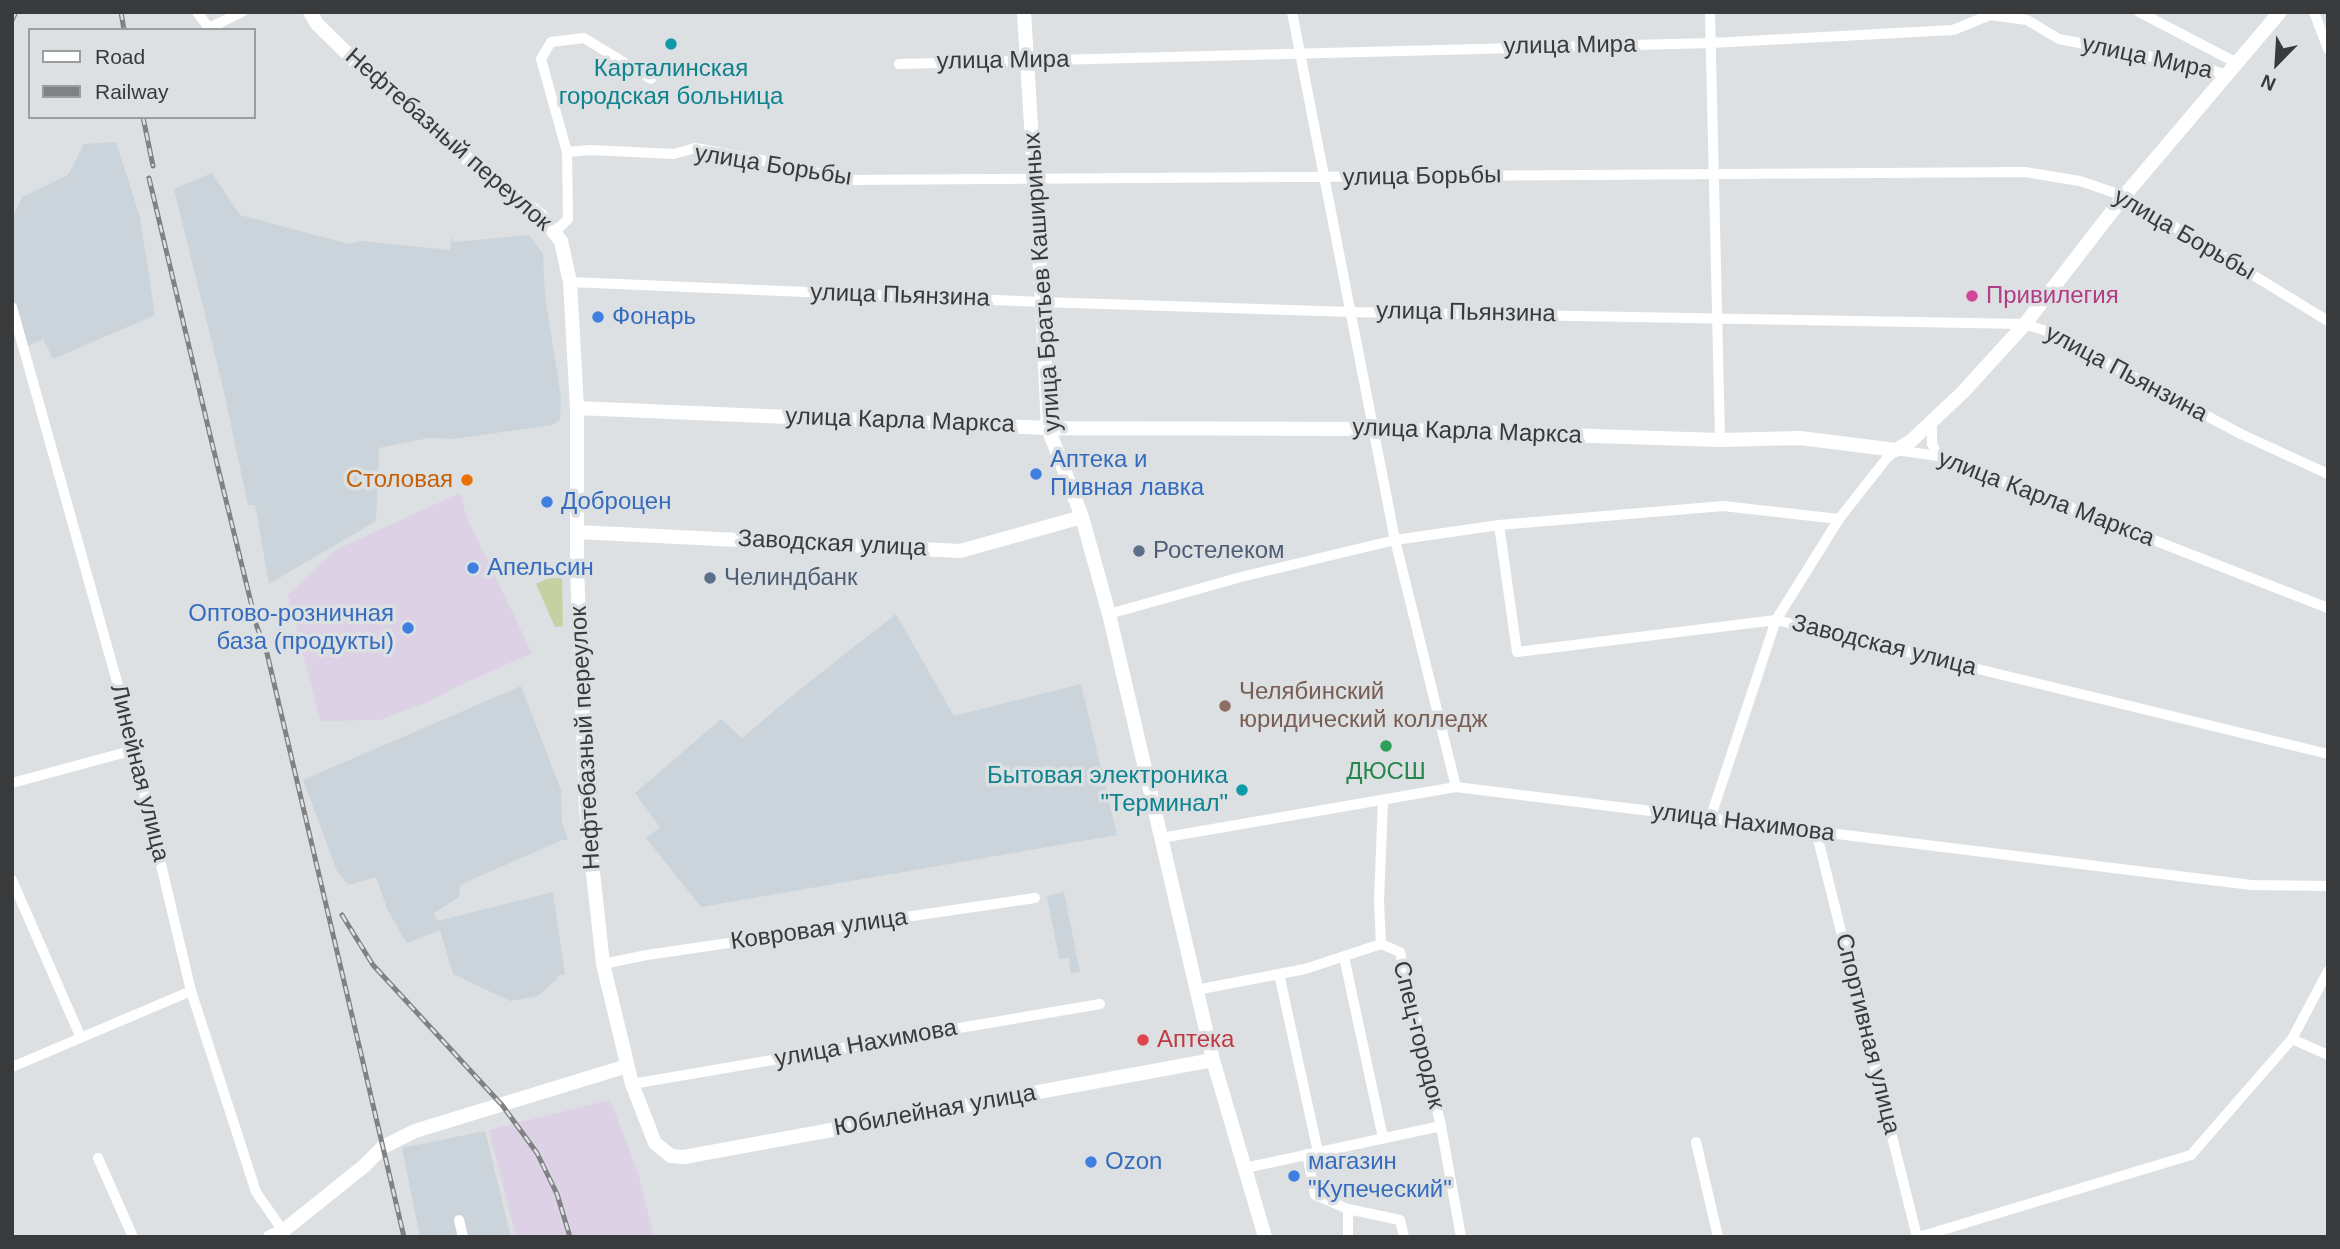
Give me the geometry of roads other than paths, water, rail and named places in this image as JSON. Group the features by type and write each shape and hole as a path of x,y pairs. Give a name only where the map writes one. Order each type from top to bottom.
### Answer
{"main road":[{"name":"Нефтебазный переулок","path":"310,12 317,24 359,65 478,168 540,215 561,241 570,282 577,408 576,568 586,808 603,964 632,1084 646,1126 659,1147"},
{"name":"улица Братьев Кашириных","path":"1024,12 1029,61 1048,428 1082,517 1109,614 1213,1060 1265,1237"},
{"path":"1896,450 1911,441 1963,393 2025,324 2124,196 2280,12"},
{"name":"улица Карла Маркса","path":"577,408 1048,428 1374,429 1720,440 1800,438 1896,450"},
{"name":"Заводская улица","path":"577,532 960,551 1082,517"},
{"name":"Юбилейная улица","path":"659,1147 671,1156 684,1157 1213,1060"},
{"path":"277,1234 365,1166 383,1147 415,1131 627,1066"}],"street":[{"path":"197,12 209,28 242,12"},
{"path":"1292,12 1395,540 1457,788"},
{"path":"1710,12 1720,440"},
{"path":"2139,12 2236,63"},
{"path":"2314,12 2328,49"},
{"name":"улица Мира","path":"899,64 1711,43 1952,30 1990,15 2027,20 2059,39 2204,66 2228,76"},
{"path":"555,232 568,219 567,152 541,59 551,42 584,38 651,79"},
{"name":"улица Борьбы","path":"567,152 590,150 674,154 695,148 793,166 844,180 2025,172 2080,181 2124,196 2328,321"},
{"name":"улица Пьянзина","path":"570,282 1352,312 2025,324 2046,331 2241,435 2328,474"},
{"name":"Линейная улица","path":"12,307 117,682 191,990 256,1192 277,1234"},
{"path":"1932,421 1933,444 1938,456"},
{"path":"1710,819 1776,620 1839,519 1896,450"},
{"name":"улица Карла Маркса","path":"1896,450 1938,456 2328,608"},
{"path":"1109,614 1241,577 1395,540 1499,525 1723,506 1839,519"},
{"name":"Заводская улица","path":"1499,525 1517,652 1776,620 2328,754"},
{"path":"12,783 134,750"},
{"name":"улица Нахимова","path":"1161,838 1457,788 2251,885 2328,886"},
{"name":"Спец-городок","path":"1383,800 1379,901 1381,944 1401,952 1441,1126 1461,1237"},
{"name":"Спортивная улица","path":"1816,831 1918,1237 2191,1156 2292,1039 2328,971"},
{"path":"12,880 80,1038"},
{"name":"Ковровая улица","path":"603,964 648,955 1035,898"},
{"path":"1196,990 1279,974 1381,944"},
{"path":"1344,957 1383,1138"},
{"path":"1279,974 1313,1153 1315,1195 1348,1209 1400,1220 1404,1237"},
{"path":"12,1067 191,990"},
{"name":"улица Нахимова","path":"632,1084 1100,1004"},
{"path":"2292,1039 2328,1055"},
{"path":"1245,1168 1441,1126"},
{"path":"1696,1142 1718,1237"},
{"path":"98,1158 133,1237"},
{"path":"1348,1209 1348,1237"},
{"path":"459,1220 463,1237"}],"railway":[{"path":"12,20 16,12"},
{"path":"121,12 124,28"},
{"path":"143,119 153,166"},
{"path":"149,178 257,627 266,649 404,1237"},
{"path":"342,915 373,965 502,1105 537,1153 557,1194 570,1237"}],"place":[{"name":"Карталинская городская больница","path":"671,44"},
{"name":"Привилегия","path":"1972,296"},
{"name":"Фонарь","path":"598,317"},
{"name":"Аптека и Пивная лавка","path":"1036,474"},
{"name":"Столовая","path":"467,480"},
{"name":"Доброцен","path":"547,502"},
{"name":"Ростелеком","path":"1139,551"},
{"name":"Апельсин","path":"473,568"},
{"name":"Челиндбанк","path":"710,578"},
{"name":"Оптово-розничная база (продукты)","path":"408,628"},
{"name":"Челябинский юридический колледж","path":"1225,706"},
{"name":"ДЮСШ","path":"1386,746"},
{"name":"Бытовая электроника \"Терминал\"","path":"1242,790"},
{"name":"Аптека","path":"1143,1040"},
{"name":"Ozon","path":"1091,1162"},
{"name":"магазин \"Купеческий\"","path":"1294,1176"}]}
